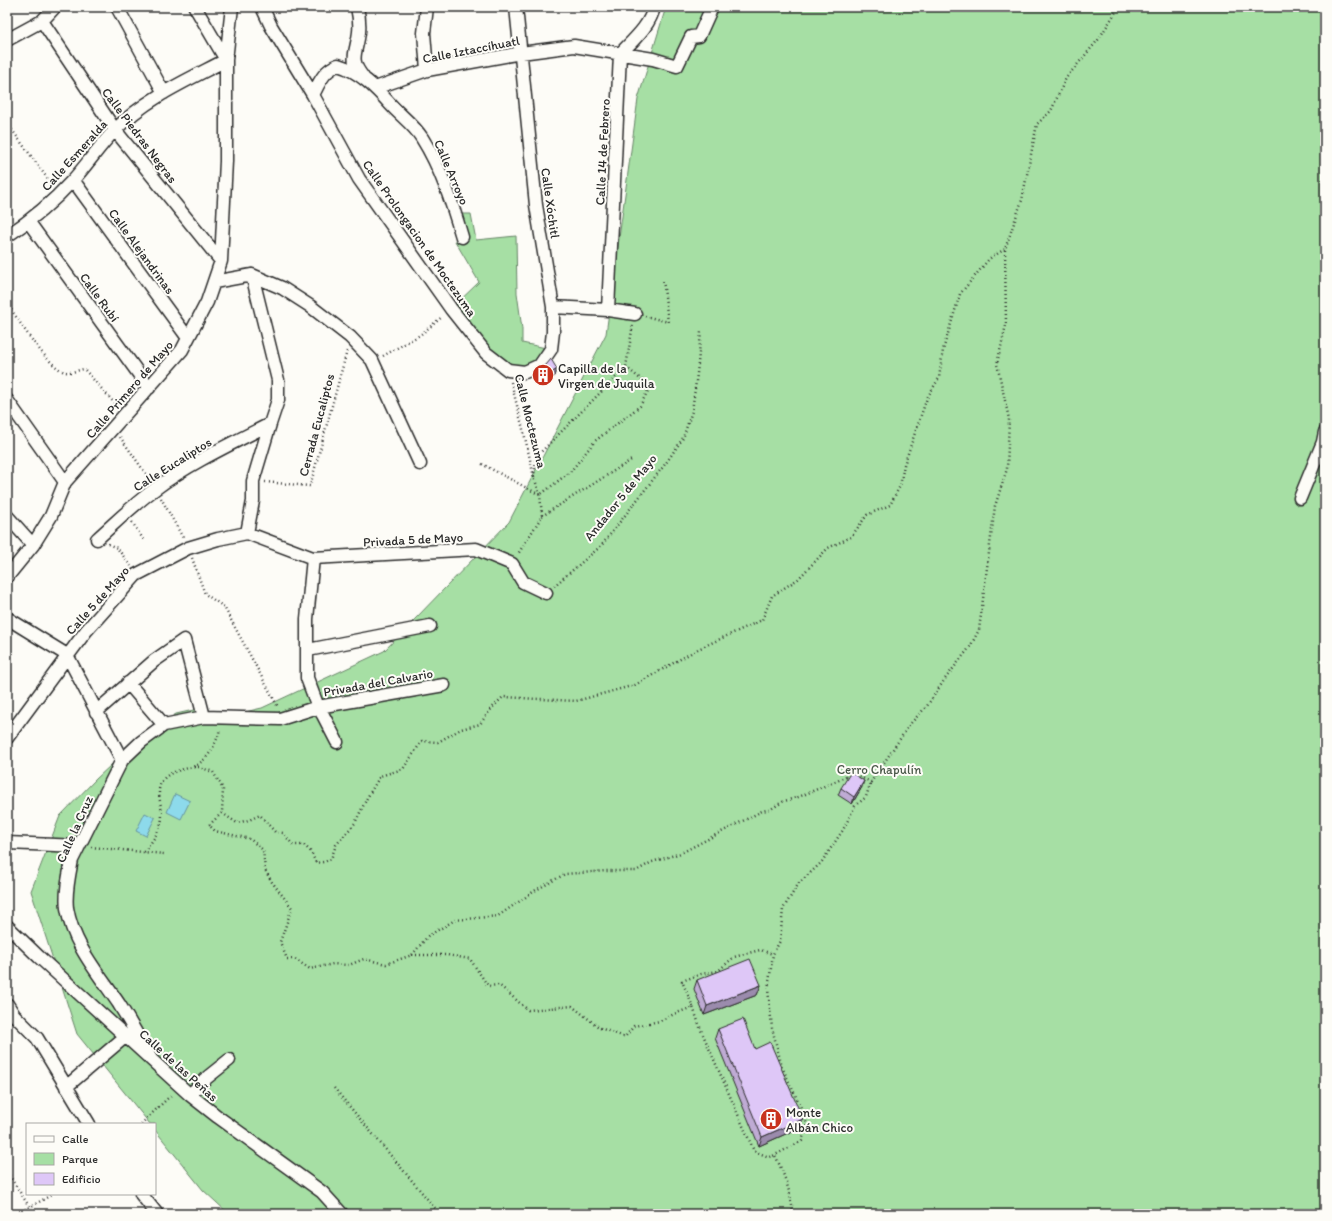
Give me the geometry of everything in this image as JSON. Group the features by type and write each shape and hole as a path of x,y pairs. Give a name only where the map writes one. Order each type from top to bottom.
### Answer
{"street":[{"path":"7,40 42,22 55,7"},
{"path":"117,7 164,93"},
{"path":"195,7 226,60"},
{"name":"Calle Primero de Mayo","path":"7,577 33,545 51,516 65,482 182,350 207,302 221,261 226,162 226,60 232,7"},
{"name":"Calle Prolongacion de Moctezuma","path":"262,7 359,178 451,309 486,353 508,370"},
{"path":"358,7 360,18 359,33 354,54 357,69 372,85"},
{"path":"427,7 424,33 427,70"},
{"name":"Calle Xóchitl","path":"508,370 525,372 540,365 551,349 554,332 553,307 536,205 516,7"},
{"path":"620,54 642,31 653,13 654,7"},
{"name":"Calle Iztaccíhuatl","path":"372,85 427,70 521,53 574,46 653,58 677,66 692,36 699,36 712,7"},
{"name":"Calle Piedras Negras","path":"42,22 115,130 221,261"},
{"name":"Calle 14 de Febrero","path":"608,310 620,54"},
{"name":"Calle Esmeralda","path":"7,236 28,221 59,194 73,180 115,130 139,109 164,93 226,60"},
{"path":"313,95 327,71 338,65 346,68 372,85"},
{"name":"Calle Arroyo","path":"372,85 411,123 422,137 449,195 462,237"},
{"name":"Calle Alejandrinas","path":"73,180 188,338"},
{"name":"Calle Rubí","path":"28,221 149,388"},
{"path":"214,282 252,275 282,288 310,306 350,337 372,360 420,464"},
{"path":"252,275 278,380 278,400 254,481 253,501 247,533 313,558 307,619 307,678 318,707 336,742"},
{"path":"553,307 608,310 635,314"},
{"path":"7,400 65,482"},
{"name":"Calle Eucaliptos","path":"96,538 156,488 202,459 270,424"},
{"path":"1300,498 1323,442 1325,432"},
{"path":"7,516 33,545"},
{"name":"Calle 5 de Mayo","path":"7,738 67,655 86,631 136,575 188,548 247,533"},
{"name":"Privada 5 de Mayo","path":"313,558 476,549 512,564"},
{"path":"512,564 523,582 546,593"},
{"path":"7,618 67,655 122,760"},
{"path":"308,650 430,626"},
{"path":"96,712 154,661 184,640 204,717"},
{"path":"128,683 164,724"},
{"name":"Privada del Calvario","path":"318,707 444,685"},
{"path":"284,718 318,707"},
{"name":"Calle la Cruz","path":"151,1059 119,1005 91,964 74,934 67,907 68,878 72,860 122,760 141,742 164,724 204,717 284,718"},
{"path":"7,843 79,846"},
{"name":"Calle de las Peñas","path":"7,926 188,1092 218,1117 322,1192 342,1214"},
{"path":"7,1004 14,1015 37,1038 89,1123"},
{"path":"66,1087 126,1036"},
{"path":"188,1092 229,1060"},
{"path":"142,1195 157,1214"}],"path":[{"path":"773,954 760,950 734,957 718,971 701,974 682,981 701,1030 754,1152 769,1157 802,1141 807,1124 800,1104 782,1067 772,1028 768,989 773,954 780,941 783,909 799,883 821,863 843,830 855,806 866,797 871,782 910,724 927,706 970,646 978,630 996,506 1007,469 1009,419 997,364 1006,325 1005,248 1022,200 1038,124 1051,111 1066,78 1098,40 1119,7"},
{"path":"7,123 59,194"},
{"path":"222,813 237,823 260,815 275,832 283,833 293,845 304,845 311,852 316,863 324,862 331,859 336,845 355,823 380,776 403,769 422,741 438,742 461,729 480,724 492,708 503,697 576,701 635,685 698,649 762,620 772,596 798,579 828,548 851,537 867,516 890,505 900,486 904,465 928,398 939,378 943,350 960,294 989,259 1005,248"},
{"path":"542,516 540,494 534,477 536,457 626,367 635,314 668,322 663,279"},
{"path":"7,303 44,355 60,369 66,372 84,369 125,414"},
{"path":"372,360 381,357 420,335 451,309"},
{"name":"Andador 5 de Mayo","path":"546,593 601,546 666,463 683,438 692,411 701,332"},
{"name":"Cerrada Eucaliptos","path":"254,481 310,486 350,337"},
{"path":"540,494 572,471 595,441 640,406 650,388 626,367"},
{"name":"Calle Moctezuma","path":"508,370 534,477"},
{"path":"114,428 156,488 188,548 205,594 224,607 284,718"},
{"path":"512,564 542,516 633,459"},
{"path":"482,464 540,494"},
{"path":"125,513 145,542"},
{"path":"96,538 117,548 130,564 136,575"},
{"path":"144,852 155,838 162,822 162,809 159,794 161,782 168,775 194,766 207,757 214,746 219,733 217,718"},
{"path":"194,766 213,772 223,789 222,813 209,825 215,831 250,839 263,850 265,870 272,882 292,908 280,942 287,959 294,959 310,969 333,964 350,965 364,959 386,964 412,955 447,955 470,959 488,986 499,985 528,1010 572,1006 600,1028 625,1037 634,1026 660,1021 693,1007"},
{"path":"412,955 428,936 455,920 498,916 536,890 565,874 607,871 636,871 652,862 681,853 762,811 771,809 784,801 796,798 839,780 851,773 871,782"},
{"path":"79,846 164,854"},
{"path":"334,1088 440,1214"},
{"path":"142,1123 167,1099 188,1092"},
{"path":"775,1155 788,1184 793,1214"},
{"path":"7,1172 34,1214"},
{"path":"14,1214 51,1195"}],"green space":[{"name":"Cerro Chapulín","path":"666,7 1325,7 1325,1214 229,1214 203,1190 156,1131 156,1123 149,1123 77,1034 31,891 60,816 96,779 141,737 176,714 198,709 236,714 262,708 384,651 509,522 606,334 638,99"},
{"path":"461,214 471,214 476,240 516,236 517,293 522,329 522,343 551,349 540,365 508,370 451,309 479,282 455,241"}],"water":[{"path":"175,794 190,801 181,819 167,812"},
{"path":"145,813 155,818 146,836 136,831"}],"building":[{"path":"551,359 557,369 541,380 535,370 546,365"},
{"path":"851,772 864,781 854,797 841,788"},
{"path":"750,959 761,985 707,1006 697,980"},
{"path":"743,1019 755,1049 770,1042 803,1119 762,1137 718,1029"}],"place":[{"name":"Capilla de la Virgen de Juquila","path":"543,375"},
{"name":"Monte Albán Chico","path":"771,1119"}]}
